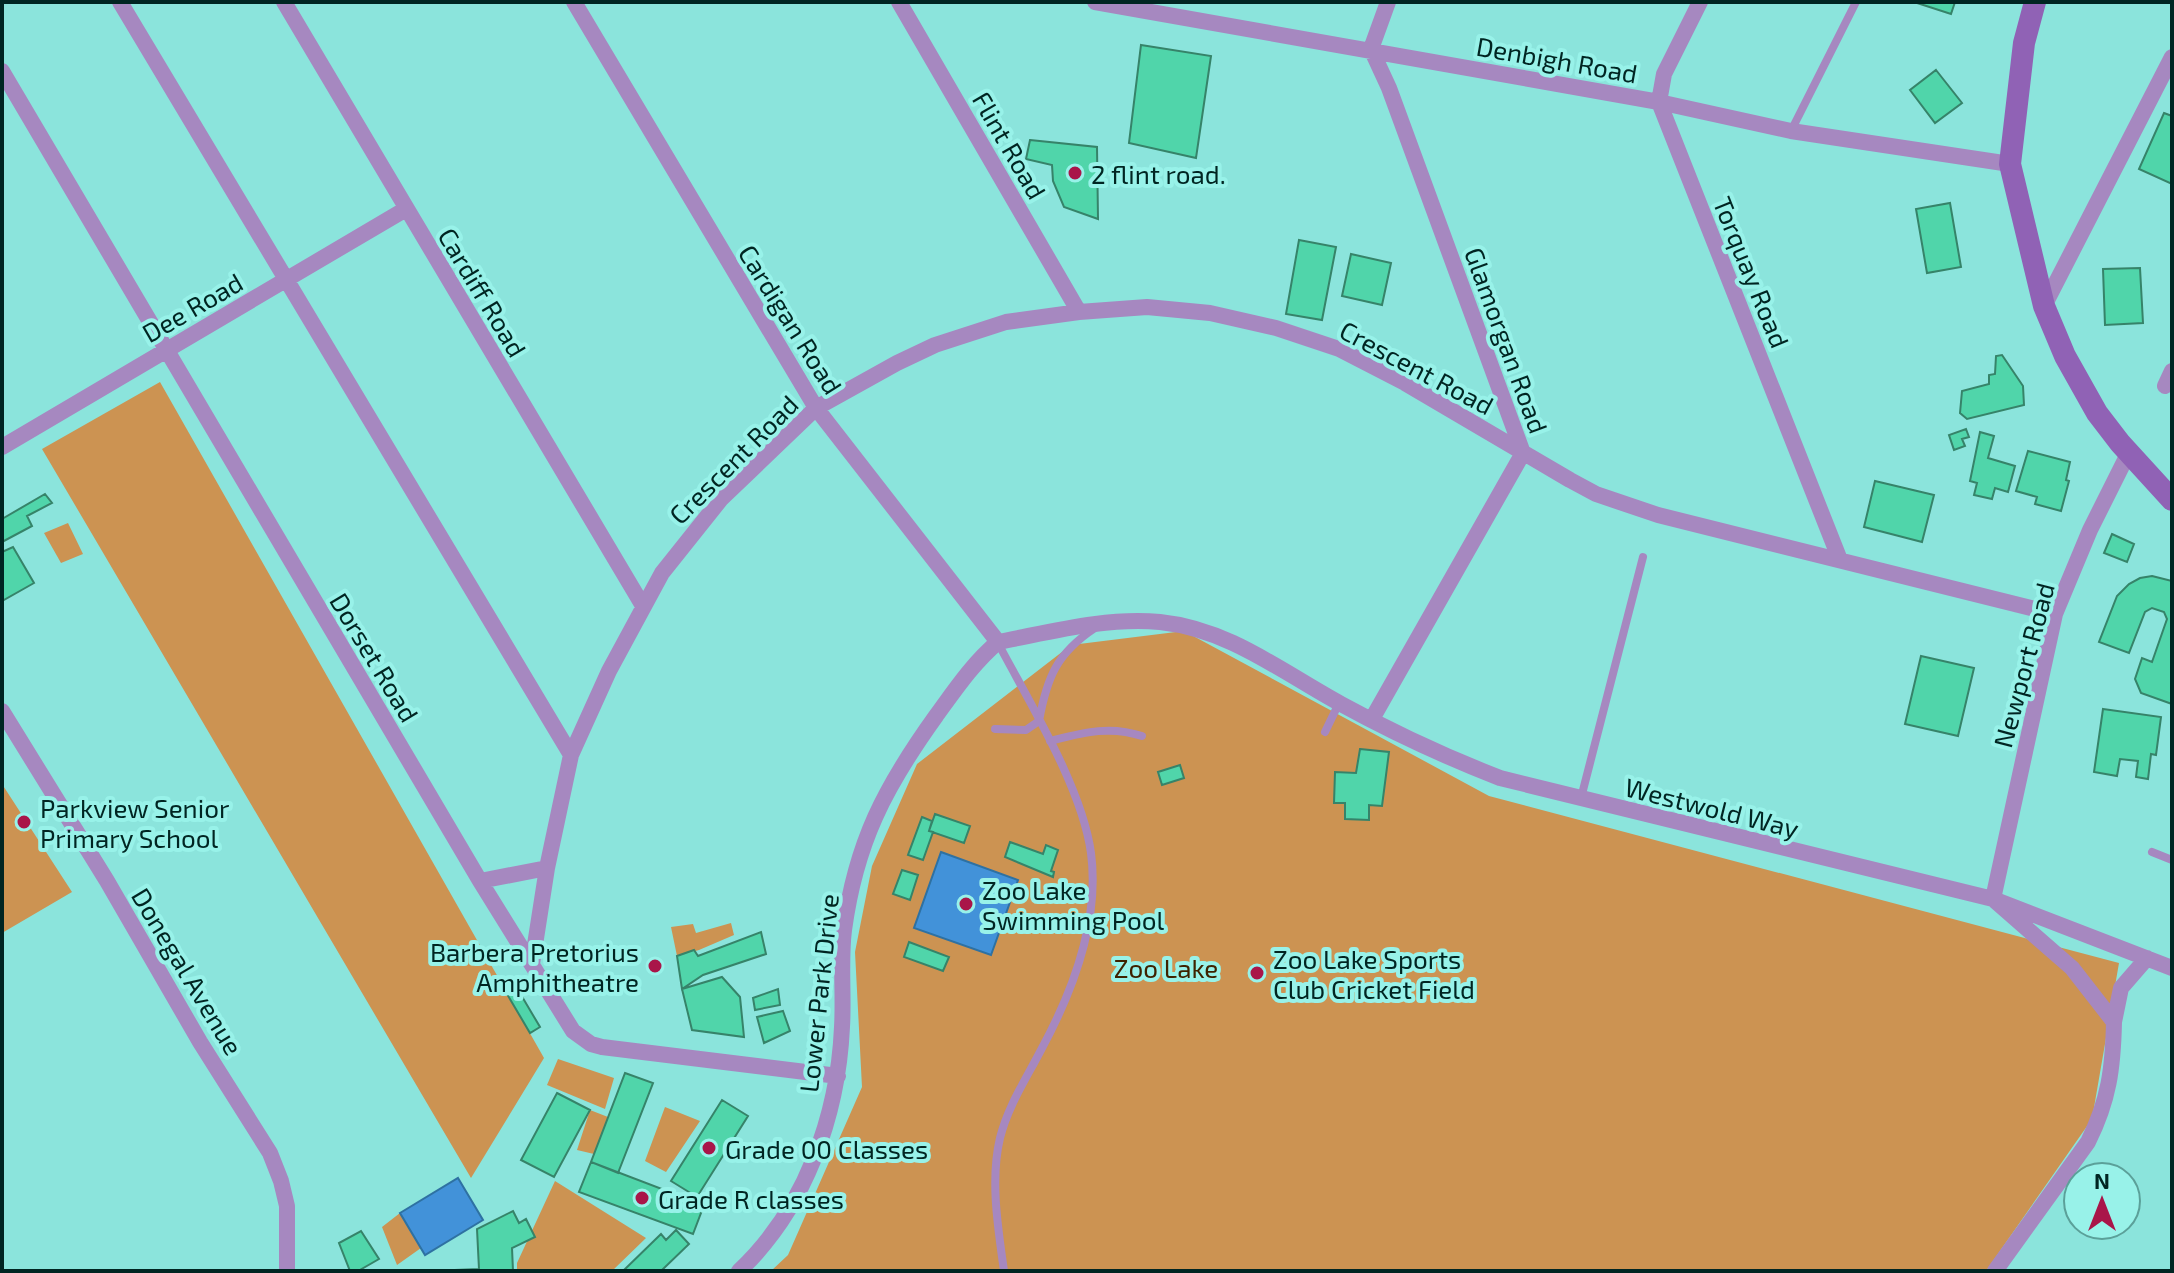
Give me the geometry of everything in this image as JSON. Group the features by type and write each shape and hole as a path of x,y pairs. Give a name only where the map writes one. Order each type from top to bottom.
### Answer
{"main road":[{"path":"2035,2 2024,43 2010,164 2044,306 2097,413 2172,500"}],"street":[{"path":"120,2 571,755"},
{"name":"Cardiff Road","path":"284,2 643,606"},
{"name":"Cardigan Road","path":"574,2 816,408 998,642"},
{"name":"Flint Road","path":"899,2 1079,312"},
{"name":"Denbigh Road","path":"1095,2 1659,102 1791,131 2010,164"},
{"path":"1371,49 1388,2"},
{"path":"1659,102 1664,74 1700,2"},
{"name":"Glamorgan Road","path":"1371,49 1389,88 1523,453 1372,719"},
{"path":"2044,306 2172,57"},
{"name":"Dorset Road","path":"2,71 480,881 573,1031 591,1044 838,1076"},
{"name":"Torquay Road","path":"1659,102 1840,560"},
{"name":"Dee Road","path":"2,447 406,209"},
{"name":"Crescent Road","path":"532,964 547,868 571,755 609,671 676,552 721,499 816,408 935,345 1006,322 1147,307 1210,313 1276,328 1339,349 1405,383 1570,480 1616,501 1658,515 2055,614"},
{"name":"Newport Road","path":"1993,899 2055,614 2090,530 2129,452"},
{"name":"Westwold Way","path":"998,642 1103,623 1158,622 1194,628 1268,660 1339,703 1464,764 1500,778 1993,899 2072,968 2114,1022"},
{"name":"Lower Park Drive","path":"739,1271 776,1232 798,1194 827,1121 838,1076 844,928 863,845 877,808 901,764 977,662 998,642"},
{"name":"Donegal Avenue","path":"2,711 270,1153 287,1206 287,1271"},
{"path":"480,881 547,868"},
{"path":"1993,899 2172,968"},
{"path":"1995,1271 2088,1142 2110,1085 2114,1022 2121,988 2147,958"}],"lane":[{"path":"1791,131 1856,2"},
{"path":"1581,799 1643,557"},
{"path":"995,729 1026,730 1039,721 1051,672 1077,640 1103,623"},
{"path":"998,642 1050,741 1084,822 1091,851 1093,895 1067,1000 1023,1081 1000,1138 996,1184 1004,1271"},
{"path":"1325,732 1339,703"},
{"path":"1050,741 1091,730 1122,730 1142,736"},
{"path":"2152,852 2172,860"}],"green space":[{"path":"160,382 544,1058 471,1178 42,449"},
{"path":"68,523 83,554 61,563 44,533"},
{"name":"Zoo Lake","path":"1184,631 1489,796 2119,963 2092,1119 1986,1271 771,1271 788,1255 862,1087 855,952 872,866 917,764 1071,645"},
{"path":"2,784 72,892 2,933"},
{"path":"731,923 734,935 677,956 671,927 693,924 696,933"},
{"path":"558,1059 614,1078 605,1109 547,1085"},
{"path":"665,1107 700,1121 666,1172 645,1161"},
{"path":"590,1110 608,1117 594,1154 577,1150"},
{"path":"555,1181 646,1238 612,1271 517,1271 517,1263"},
{"path":"400,1213 421,1248 397,1265 382,1227"}],"water":[{"name":"Zoo Lake Swimming Pool","path":"941,852 1018,880 991,955 914,928"},
{"path":"458,1178 483,1220 425,1255 400,1213"}],"building":[{"path":"1914,2 1955,2 1951,14"},
{"path":"1141,45 1211,56 1196,158 1129,143"},
{"path":"1936,70 1962,103 1935,123 1910,90"},
{"path":"2164,113 2172,116 2172,184 2139,169"},
{"name":"2 flint road.","path":"1030,140 1097,147 1098,219 1064,207 1053,181 1052,165 1026,159"},
{"path":"1950,203 1961,267 1927,273 1916,209"},
{"path":"1299,240 1336,247 1322,320 1286,314"},
{"path":"1351,254 1391,263 1382,305 1342,296"},
{"path":"2140,268 2143,323 2105,325 2103,269"},
{"path":"2002,355 2023,386 2024,405 1967,419 1960,413 1962,391 1989,384 1989,375 1995,374 1996,356"},
{"path":"1966,429 1969,437 1962,439 1965,446 1954,450 1949,435"},
{"path":"1980,432 1994,436 1988,458 2015,466 2008,492 1995,488 1992,499 1974,495 1977,483 1970,481"},
{"path":"2028,451 2070,462 2066,480 2069,481 2061,511 2035,504 2037,497 2016,491"},
{"path":"1875,481 1934,495 1922,542 1864,527"},
{"path":"45,494 52,503 27,516 32,526 2,542 2,519"},
{"path":"2112,534 2134,544 2127,562 2104,553"},
{"path":"13,547 34,583 2,601 2,552"},
{"path":"2152,576 2172,581 2172,704 2141,693 2135,679 2142,658 2152,662 2167,619 2164,612 2152,608 2145,612 2129,653 2099,642 2117,596 2129,584"},
{"path":"1921,656 1974,668 1958,736 1905,724"},
{"path":"2103,709 2161,717 2156,755 2151,754 2148,779 2136,777 2138,761 2120,759 2117,776 2094,772"},
{"path":"1360,749 1389,752 1382,806 1369,805 1369,820 1345,819 1345,803 1334,803 1335,772 1356,773"},
{"path":"1180,765 1184,778 1162,785 1158,772"},
{"path":"935,814 970,826 964,843 929,831"},
{"path":"922,817 932,821 929,831 933,832 923,860 908,855"},
{"path":"1010,842 1043,854 1046,845 1058,850 1051,871 1054,872 1053,877 1005,857"},
{"path":"902,870 918,875 910,900 893,894"},
{"path":"761,932 766,954 703,975 682,989 677,956 694,950 698,956"},
{"path":"909,942 949,957 943,971 904,957"},
{"path":"722,977 740,997 744,1037 692,1030 682,989"},
{"path":"514,983 540,1027 530,1033 507,994"},
{"path":"778,989 780,1005 755,1010 753,998"},
{"path":"783,1011 790,1031 764,1043 757,1017"},
{"path":"625,1073 653,1083 618,1173 591,1162"},
{"path":"557,1093 590,1110 554,1177 521,1160"},
{"name":"Grade 00 Classes","path":"722,1100 748,1116 697,1197 671,1181"},
{"name":"Grade R classes","path":"591,1162 704,1205 693,1234 579,1192"},
{"path":"513,1211 519,1223 526,1219 535,1237 512,1248 513,1271 430,1271 479,1269 477,1229"},
{"path":"676,1230 689,1244 661,1271 623,1271 661,1234 666,1240"},
{"path":"361,1231 379,1259 358,1271 350,1271 339,1243"}],"place":[{"name":"2 flint road.","path":"1075,173"},
{"name":"Parkview Senior Primary School","path":"24,822"},
{"name":"Zoo Lake Swimming Pool","path":"966,904"},
{"name":"Barbera Pretorius Amphitheatre","path":"655,966"},
{"name":"Zoo Lake Sports Club Cricket Field","path":"1257,973"},
{"name":"Grade 00 Classes","path":"709,1148"},
{"name":"Grade R classes","path":"642,1198"}]}
